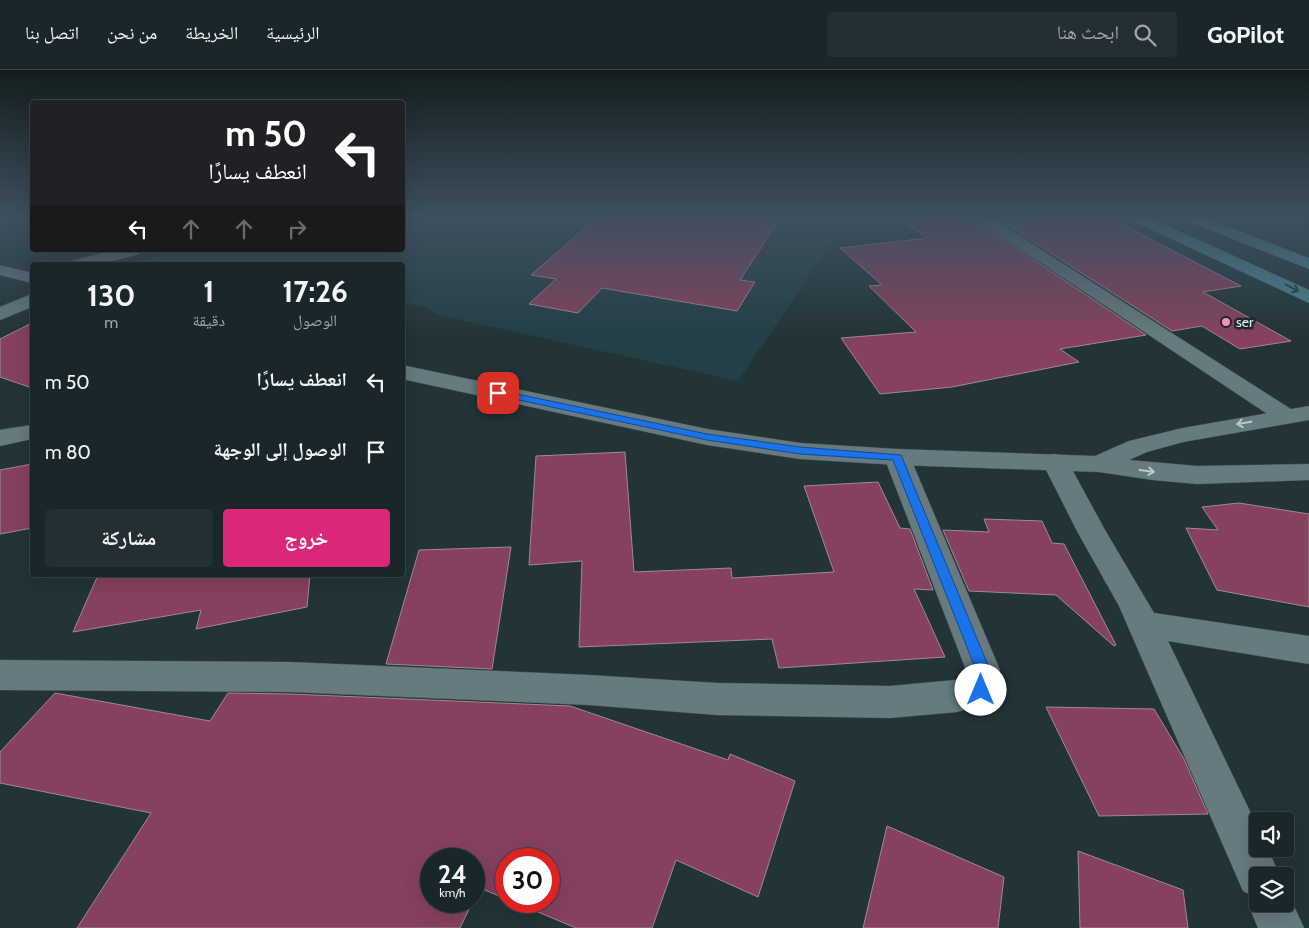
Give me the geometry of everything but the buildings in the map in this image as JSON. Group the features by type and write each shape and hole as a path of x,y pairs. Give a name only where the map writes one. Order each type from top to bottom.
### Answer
{"main road":[{"path":"1225,257 1309,297"},
{"path":"1291,257 1309,264"}],"street":[{"path":"89,262 107,257"},
{"path":"1044,257 1297,414"},
{"path":"0,270 30,278"},
{"path":"0,314 30,301"},
{"path":"405,373 707,437 800,451 897,457 1099,464 1153,472 1197,475 1309,472"},
{"path":"1099,464 1138,446 1183,434 1297,414"},
{"path":"0,438 30,432"},
{"path":"0,675 290,677 589,690 718,699 890,702 956,696 981,690 983,670 897,457"},
{"path":"1055,462 1092,533 1125,586 1254,867"},
{"path":"1143,624 1309,650"},
{"path":"1274,912 1281,928"}],"shaded area":[{"path":"156,257 822,257 738,381 438,315 425,307 405,302 405,262 141,262"}],"place":[{"name":"ser","path":"1226,322"}],"route":[{"path":"498,393 707,437 800,451 897,457 983,670 981,690"}]}
